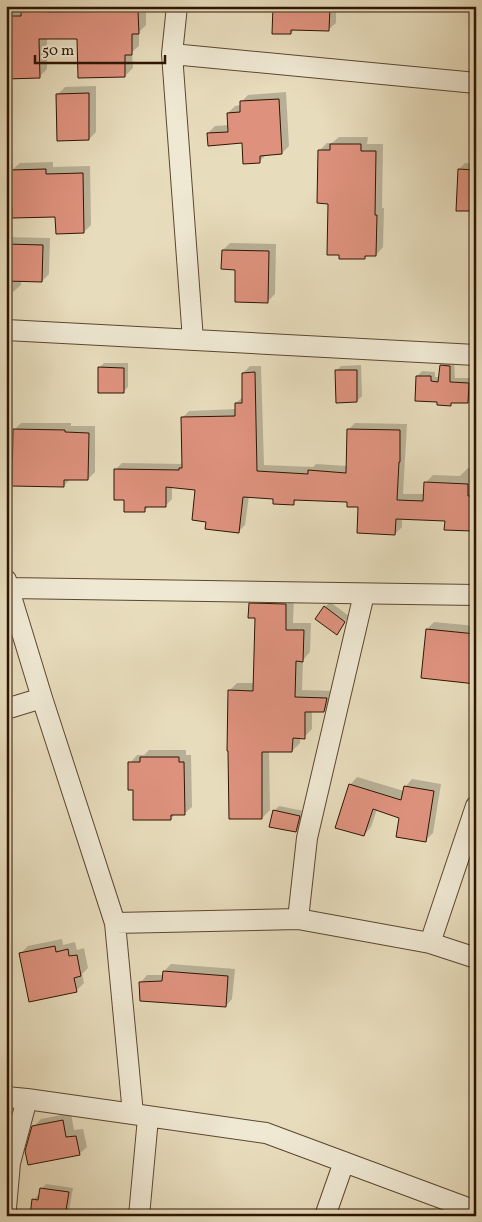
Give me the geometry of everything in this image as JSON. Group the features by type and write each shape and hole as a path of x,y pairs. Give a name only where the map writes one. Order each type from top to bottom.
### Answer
{"street":[{"path":"177,6 172,54 193,340"},
{"path":"172,54 476,83"},
{"path":"6,330 476,355"},
{"path":"138,1216 140,1116 114,923 7,584 364,594 476,595"},
{"path":"298,919 307,838 364,594"},
{"path":"6,709 42,698"},
{"path":"430,943 476,806"},
{"path":"114,923 298,919 430,943 476,958"},
{"path":"6,1097 266,1133 476,1211"},
{"path":"6,1208 10,1164 27,1099"},
{"path":"325,1216 344,1162"}],"building":[{"path":"48,6 48,12 138,11 139,34 132,34 132,55 125,55 125,77 78,78 77,39 39,39 40,78 6,79 7,16 21,16 21,7"},
{"path":"273,6 330,6 329,31 291,30 291,34 272,34"},
{"path":"89,93 89,140 57,141 56,94"},
{"path":"279,99 282,154 260,156 260,163 243,164 242,143 208,146 207,133 228,132 227,113 240,112 240,101"},
{"path":"330,144 361,144 361,151 376,151 376,256 365,256 365,259 339,259 339,255 327,255 328,204 317,203 318,150 330,150"},
{"path":"46,169 46,174 83,173 84,233 56,234 55,217 12,218 12,207 6,207 6,185 11,185 11,170"},
{"path":"458,169 476,170 476,211 456,211"},
{"path":"6,244 43,245 42,282 6,281"},
{"path":"222,250 269,251 268,303 235,302 235,270 221,269"},
{"path":"440,365 450,366 450,382 469,383 468,403 451,403 451,406 437,405 437,402 415,401 416,376 431,376 431,381 438,382"},
{"path":"98,367 124,368 124,393 98,393"},
{"path":"335,370 357,370 357,402 336,403"},
{"path":"255,372 257,471 308,474 308,470 346,473 347,429 400,430 397,500 423,501 424,482 468,484 468,496 474,496 472,531 444,530 445,521 396,519 395,535 357,533 358,507 347,507 347,502 294,500 294,505 273,504 273,499 243,497 239,533 205,529 206,522 192,520 195,490 166,487 166,507 145,507 145,512 124,512 124,500 114,500 114,469 179,470 179,468 182,468 181,417 235,416 235,403 242,403 242,373"},
{"path":"13,429 65,430 65,432 89,433 88,480 64,480 64,487 12,486"},
{"path":"249,603 286,604 286,630 304,630 303,662 296,661 295,697 327,698 324,712 305,712 305,739 293,738 292,752 262,752 262,819 229,819 228,690 253,691 255,618 248,618"},
{"path":"324,606 345,622 337,635 315,619"},
{"path":"426,629 476,634 476,684 421,678"},
{"path":"140,757 179,757 179,762 184,762 185,815 171,815 171,820 133,820 133,790 128,790 128,762 140,762"},
{"path":"349,784 401,800 404,786 434,791 426,842 396,837 399,818 373,809 364,836 335,828"},
{"path":"273,810 300,816 296,832 269,827"},
{"path":"55,946 56,952 68,949 69,956 77,955 81,976 74,978 77,992 29,1002 19,953"},
{"path":"163,971 228,976 226,1007 140,1001 139,982 162,981"},
{"path":"63,1120 66,1137 76,1136 80,1155 28,1165 25,1151 32,1126"},
{"path":"40,1188 69,1192 65,1216 30,1216 32,1199 38,1200"}]}
